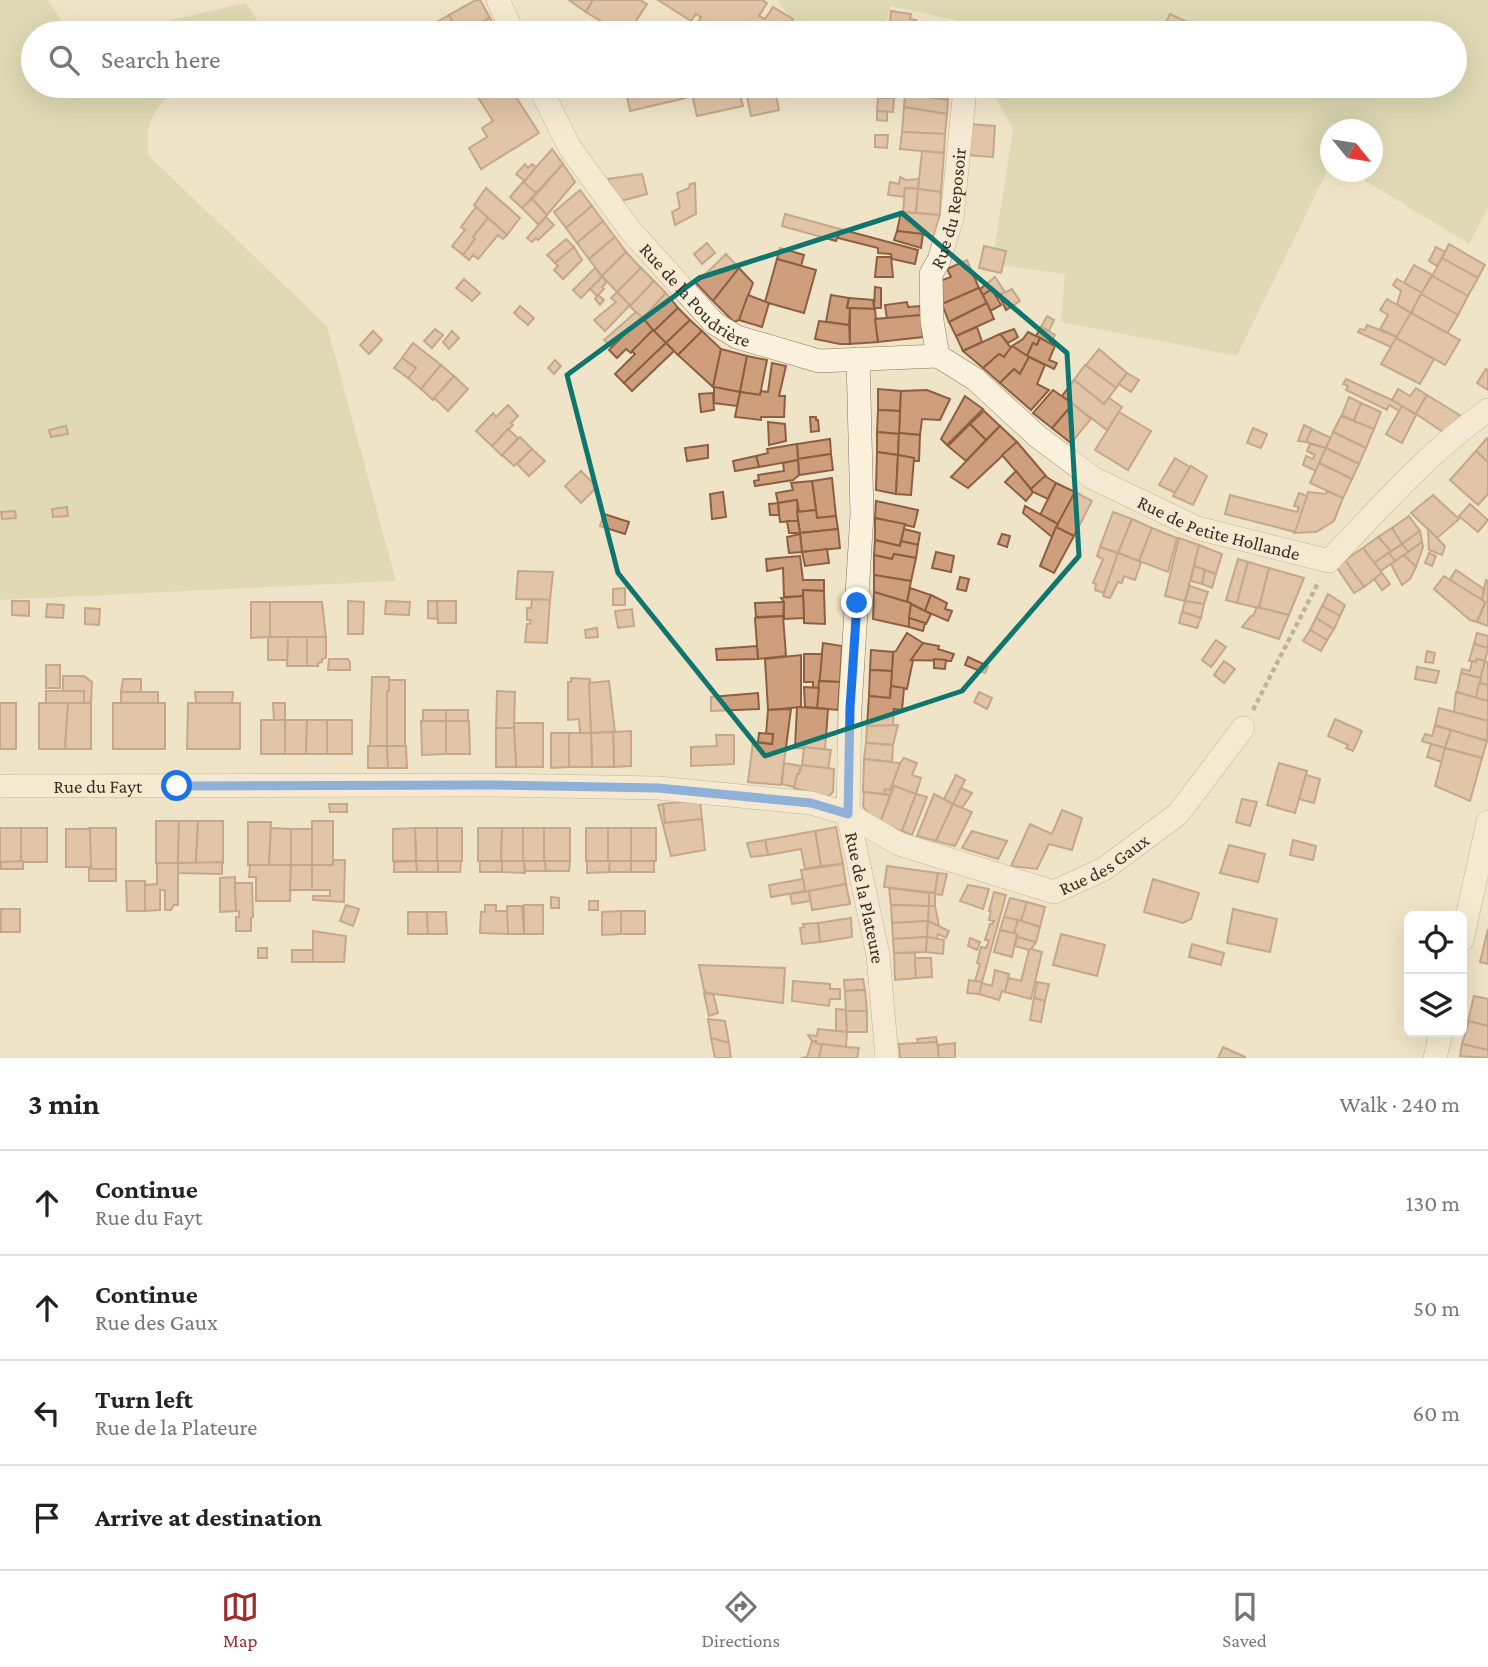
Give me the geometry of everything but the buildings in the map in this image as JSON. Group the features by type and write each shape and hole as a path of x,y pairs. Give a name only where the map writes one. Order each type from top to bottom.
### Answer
{"street":[{"path":"498,0 508,21"},
{"name":"Rue de la Poudrière","path":"545,98 570,148 622,220 714,323 737,337 819,361 938,356"},
{"name":"Rue du Reposoir","path":"938,356 932,321 930,274 939,260 952,218 964,99"},
{"name":"Rue de Petite Hollande","path":"938,356 975,379 1037,436 1093,478 1197,528 1329,561"},
{"name":"Rue de la Plateure","path":"858,359 862,514 850,708 848,814 878,955 887,1058"},
{"path":"1329,561 1408,479 1465,427 1488,411"},
{"name":"Rue des Gaux","path":"658,788 811,803 848,814 899,845 1054,892 1104,869 1178,814 1243,728"},
{"name":"Rue du Fayt","path":"0,786 490,785 658,788"},
{"path":"1467,917 1488,822"},
{"path":"1435,1058 1440,1037"}],"path":[{"path":"1243,728 1329,561"}],"highlighted area":[{"path":"902,213 1067,353 1079,556 962,691 765,756 618,573 567,375 699,278"}],"green space":[{"path":"0,0 48,0 61,21 21,21 21,98 166,98 150,124 148,155 327,326 396,581 0,600"},
{"path":"778,0 1488,0 1488,208 1469,244 1367,182 1383,182 1383,119 1320,119 1322,182 1237,356 1061,322 1065,274 992,264 1013,129 996,98 1467,98 1467,21 960,21 891,6 886,21 792,21"},
{"path":"246,3 257,21 167,21"}],"route":[{"path":"177,786 490,785 658,788 811,803 848,814 850,708 857,603"}]}
